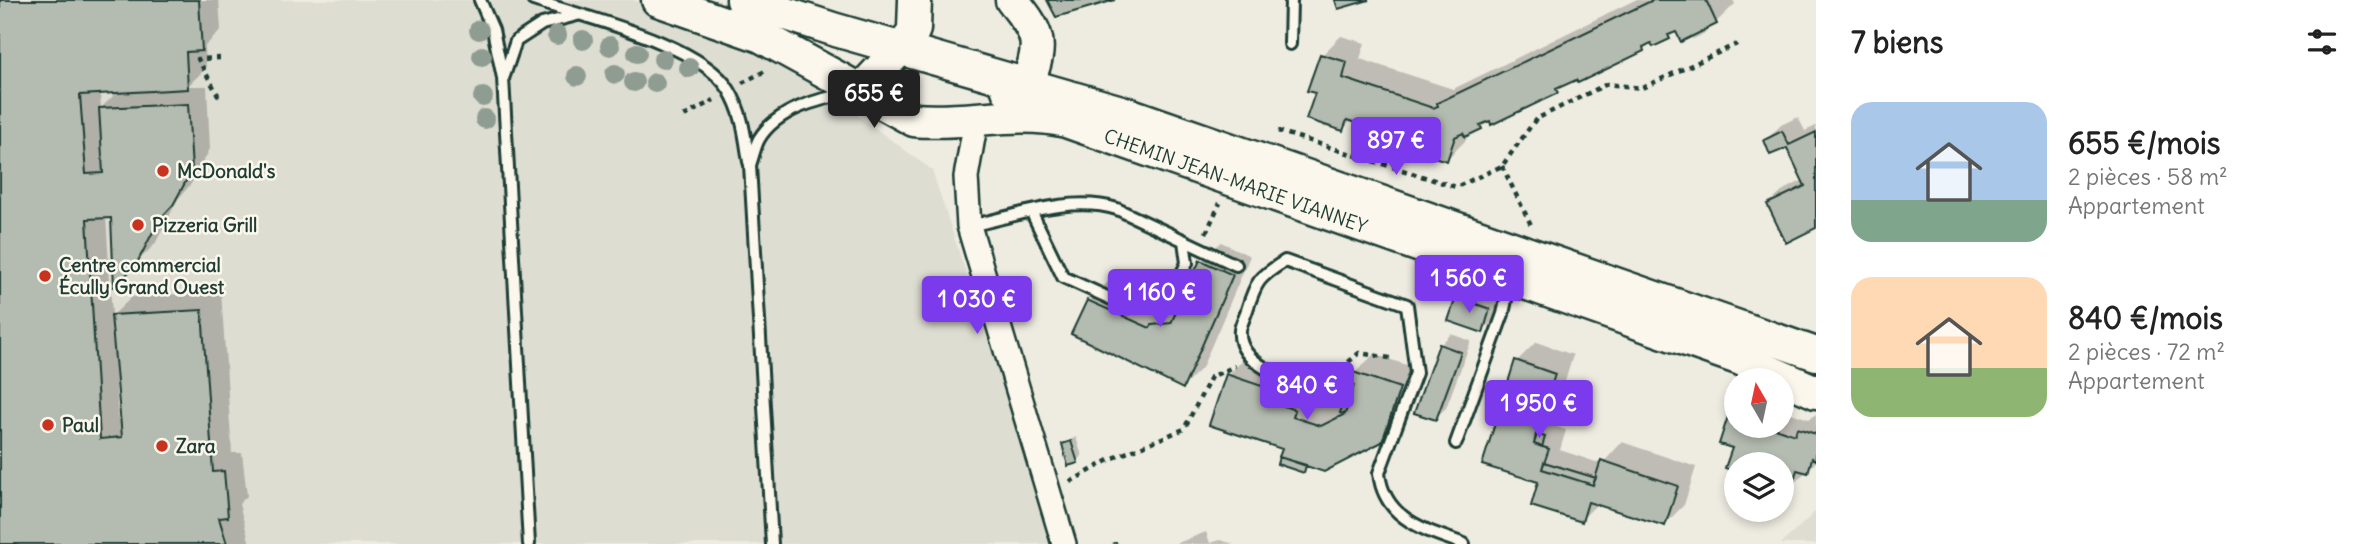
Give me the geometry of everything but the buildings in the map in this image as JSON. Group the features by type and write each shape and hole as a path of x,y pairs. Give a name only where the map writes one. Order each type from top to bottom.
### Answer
{"street":[{"name":"CHEMIN JEAN-MARIE VIANNEY","path":"658,0 761,36 914,120 940,123 1027,116 1059,119 1741,359 1816,392"},
{"name":"CHEMIN JEAN-MARIE VIANNEY","path":"743,0 1128,114 1537,254 1816,354"},
{"path":"860,91 915,29 915,0"},
{"path":"1012,0 1034,27 1039,47 1027,84 1007,90 976,120 966,177 969,226 1064,544"}],"lane":[{"path":"480,0 493,30 503,78 529,544"},
{"path":"533,0 669,46 703,62 721,78 741,114 750,165 772,544"},
{"path":"1290,44 1291,0"},
{"path":"503,78 516,41 542,24 578,15"},
{"path":"750,165 759,138 792,110 860,91"},
{"path":"969,226 1073,203 1097,203 1236,265"},
{"path":"1032,213 1063,277 1129,307 1172,293 1187,263 1184,241"},
{"path":"1336,394 1258,366 1247,354 1240,330 1256,283 1261,276 1285,261 1406,305 1416,373 1379,473 1380,487 1385,499 1401,517 1464,544"},
{"path":"1456,443 1503,314 1510,278"}],"path":[{"path":"1278,131 1456,187 1502,166 1536,119 1607,84 1642,88 1737,44"},
{"path":"220,58 198,59 218,95 222,95"},
{"path":"684,116 723,94"},
{"path":"1502,166 1531,225 1537,254"},
{"path":"1200,248 1230,179"},
{"path":"1336,394 1346,364 1352,357 1371,352 1390,358"},
{"path":"1048,495 1111,459 1184,429 1206,384 1216,372 1234,366 1258,366"}],"shaded area":[{"path":"0,0 633,0 780,58 932,170 1055,544 0,544"},
{"path":"1816,511 1816,544 1781,544"}],"place":[{"name":"McDonald's","path":"163,171"},
{"name":"Pizzeria Grill","path":"138,225"},
{"name":"Centre commercial Écully Grand Ouest","path":"45,276"},
{"name":"Paul","path":"48,425"},
{"name":"Zara","path":"162,446"}]}
